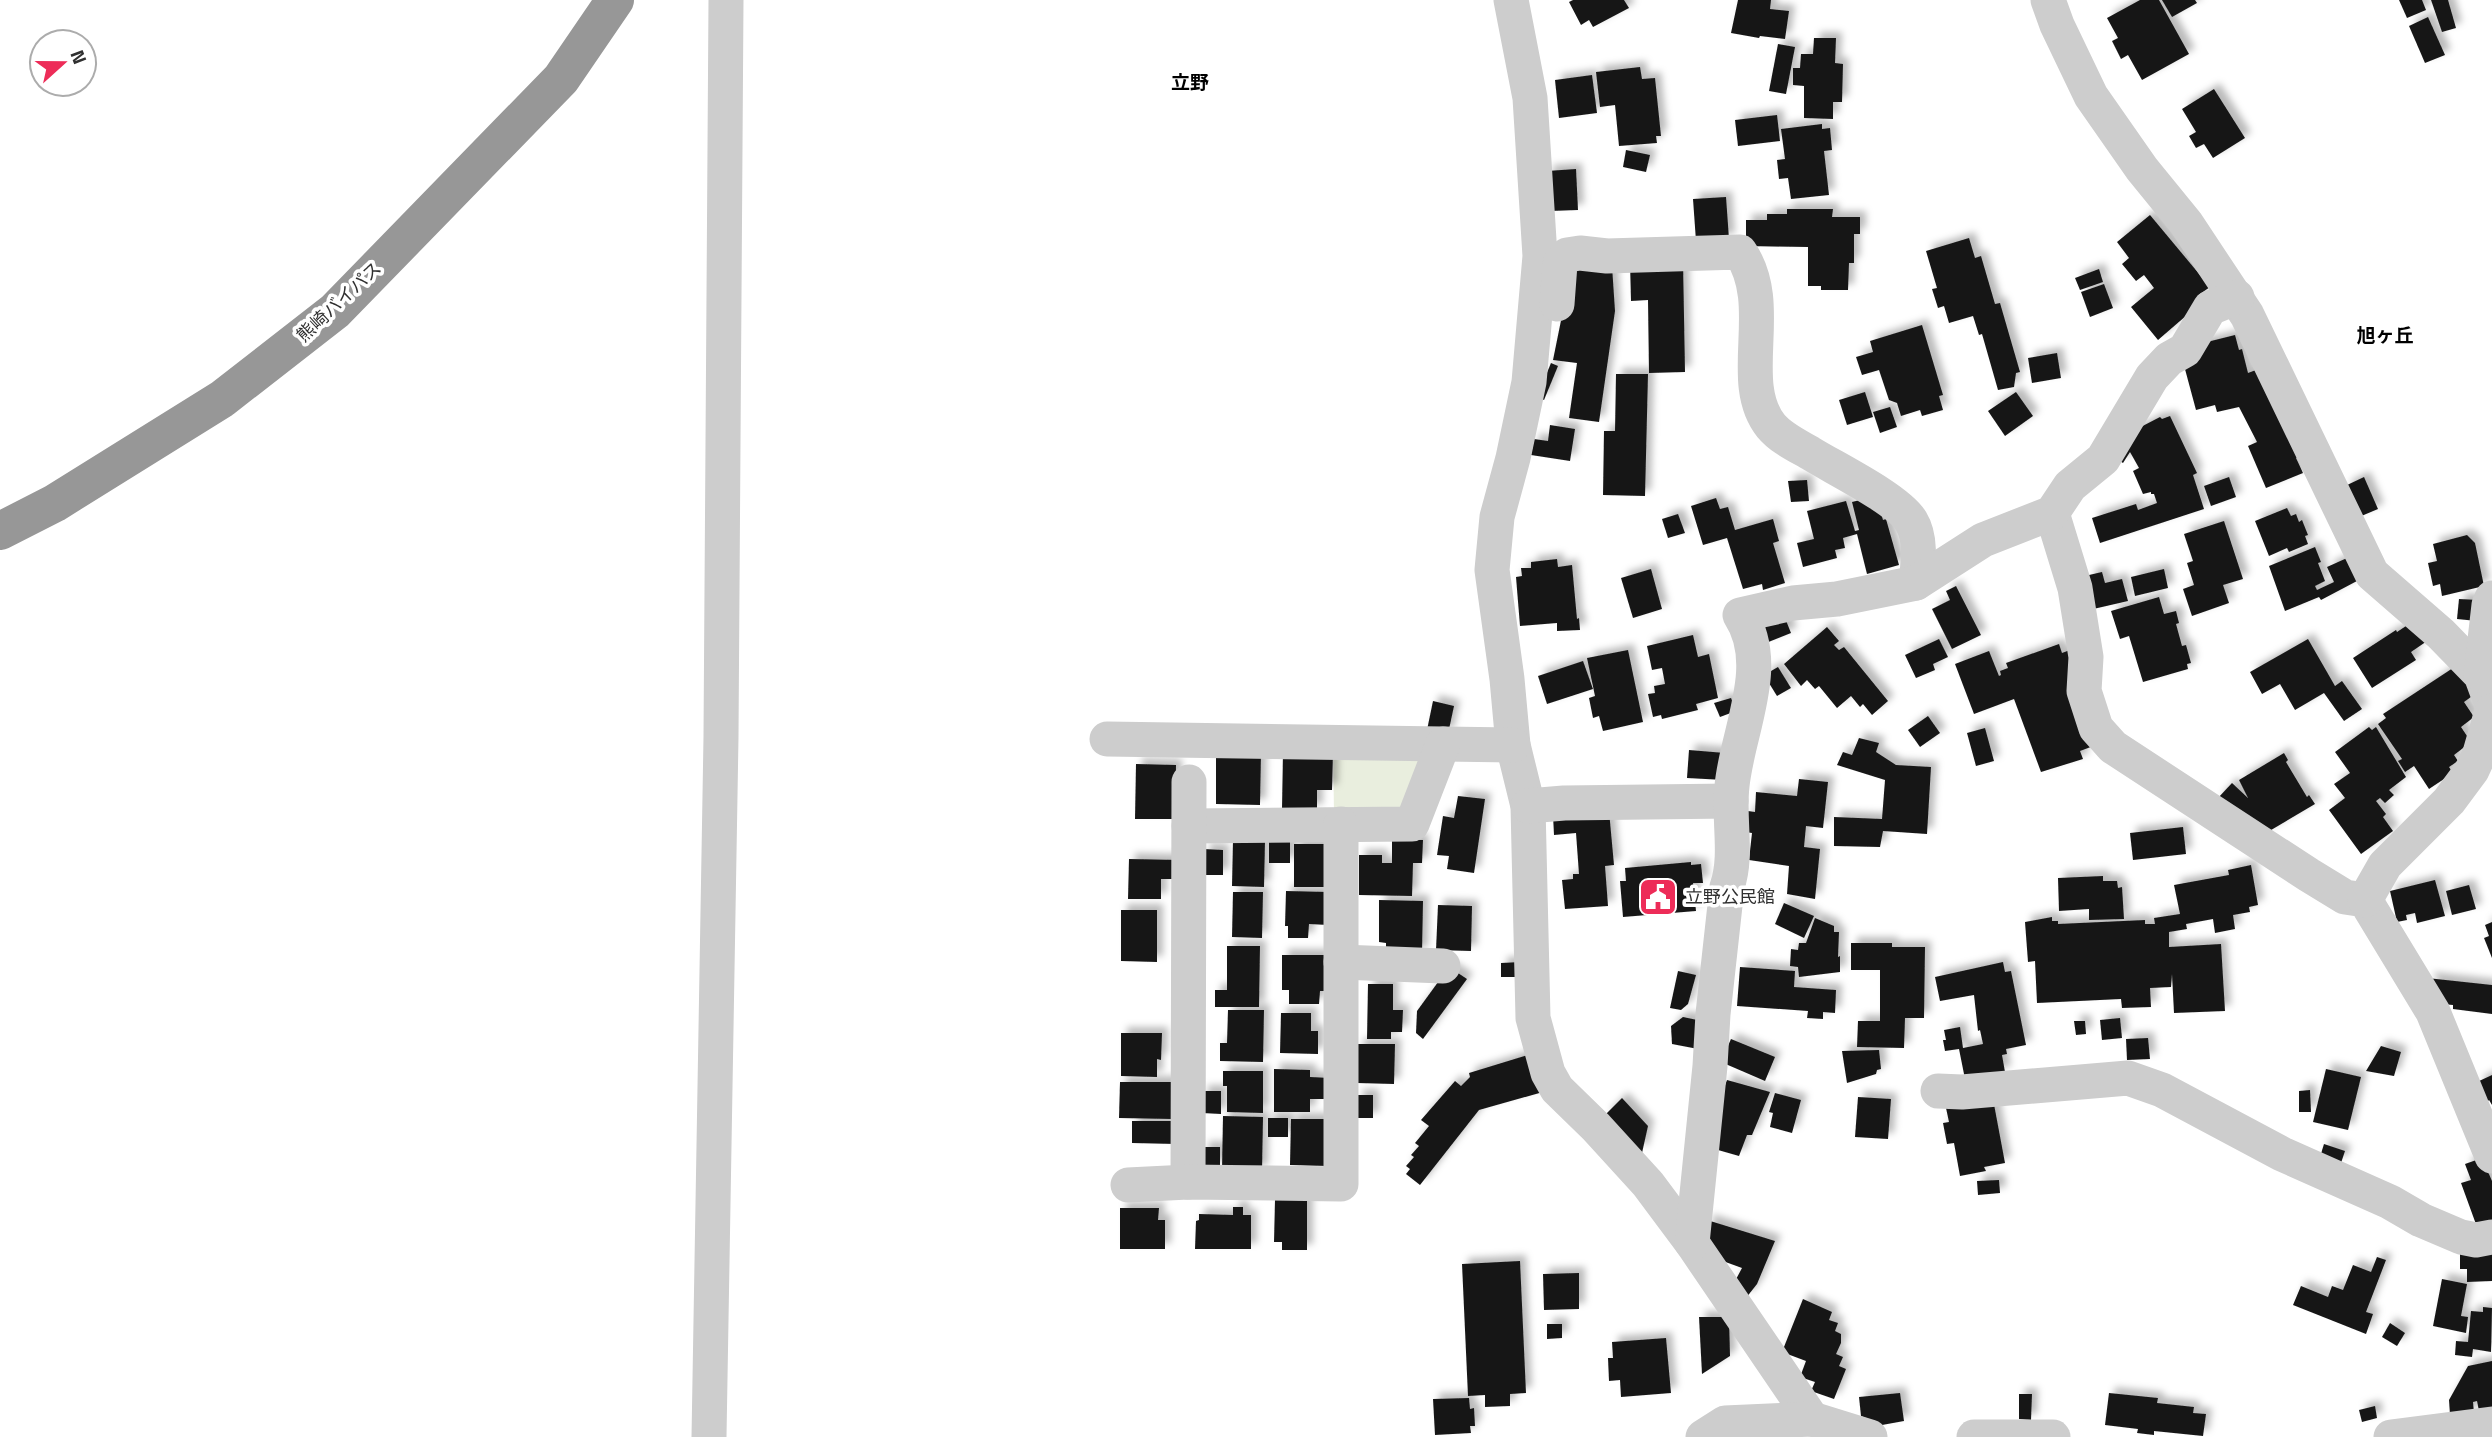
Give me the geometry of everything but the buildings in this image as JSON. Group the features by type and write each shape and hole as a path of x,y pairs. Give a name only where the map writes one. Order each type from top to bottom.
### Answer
{"highway":[{"name":"熊崎バイパス","path":"0,531 104,474 222,399 335,311 561,79 615,0"}],"street":[{"path":"709,1437 721,737 726,0"},
{"path":"1511,0 1530,98 1540,256 1529,382 1497,517 1492,570 1513,746 1528,806 1533,1018 1548,1073 1556,1089 1596,1127 1647,1184 1692,1243 1812,1419"},
{"path":"2048,0 2091,96 2142,169 2186,223 2237,297 2372,574 2441,634 2486,690"},
{"path":"1529,382 1546,355 1556,310 1560,264 1567,256 1580,253 1607,256 1740,252 1755,282 1756,386 1762,413 1781,436 1884,498 1912,520 1919,549 1916,583"},
{"path":"1692,1243 1713,1014 1727,887 1732,872 1731,801 1736,754 1751,698 1752,642 1749,630 1740,615 1793,603 1837,599 1916,583 1983,540 2052,513 2070,486 2103,459 2152,377 2169,359 2185,350 2210,308 2237,297"},
{"path":"2052,513 2075,588 2086,657 2084,691 2096,728 2113,747 2309,875 2345,897 2365,900"},
{"path":"2486,690 2489,605 2492,598"},
{"path":"2365,900 2385,865 2448,801 2472,770 2480,753 2492,711"},
{"path":"1107,739 1513,746"},
{"path":"1189,826 1412,824 1443,744"},
{"path":"1188,1182 1189,782"},
{"path":"1528,806 1564,803 1731,801"},
{"path":"1128,1185 1188,1182 1341,1184 1341,824"},
{"path":"2365,900 2433,1012 2492,1156"},
{"path":"1341,962 1443,966"},
{"path":"1938,1091 1962,1092 2128,1079 2162,1090 2282,1154 2390,1202 2421,1220 2460,1237 2476,1240 2492,1237"},
{"path":"1703,1437 1725,1423 1812,1419 1870,1437"},
{"path":"2391,1437 2492,1424"},
{"path":"1974,1437 2053,1437"}],"green space":[{"path":"1333,747 1426,758 1410,809 1334,814"}],"place":[{"name":"立野公民館","path":"1658,897"}],"district":[{"name":"立野","path":"1190,82"},
{"name":"旭ヶ丘","path":"2385,335"}]}
